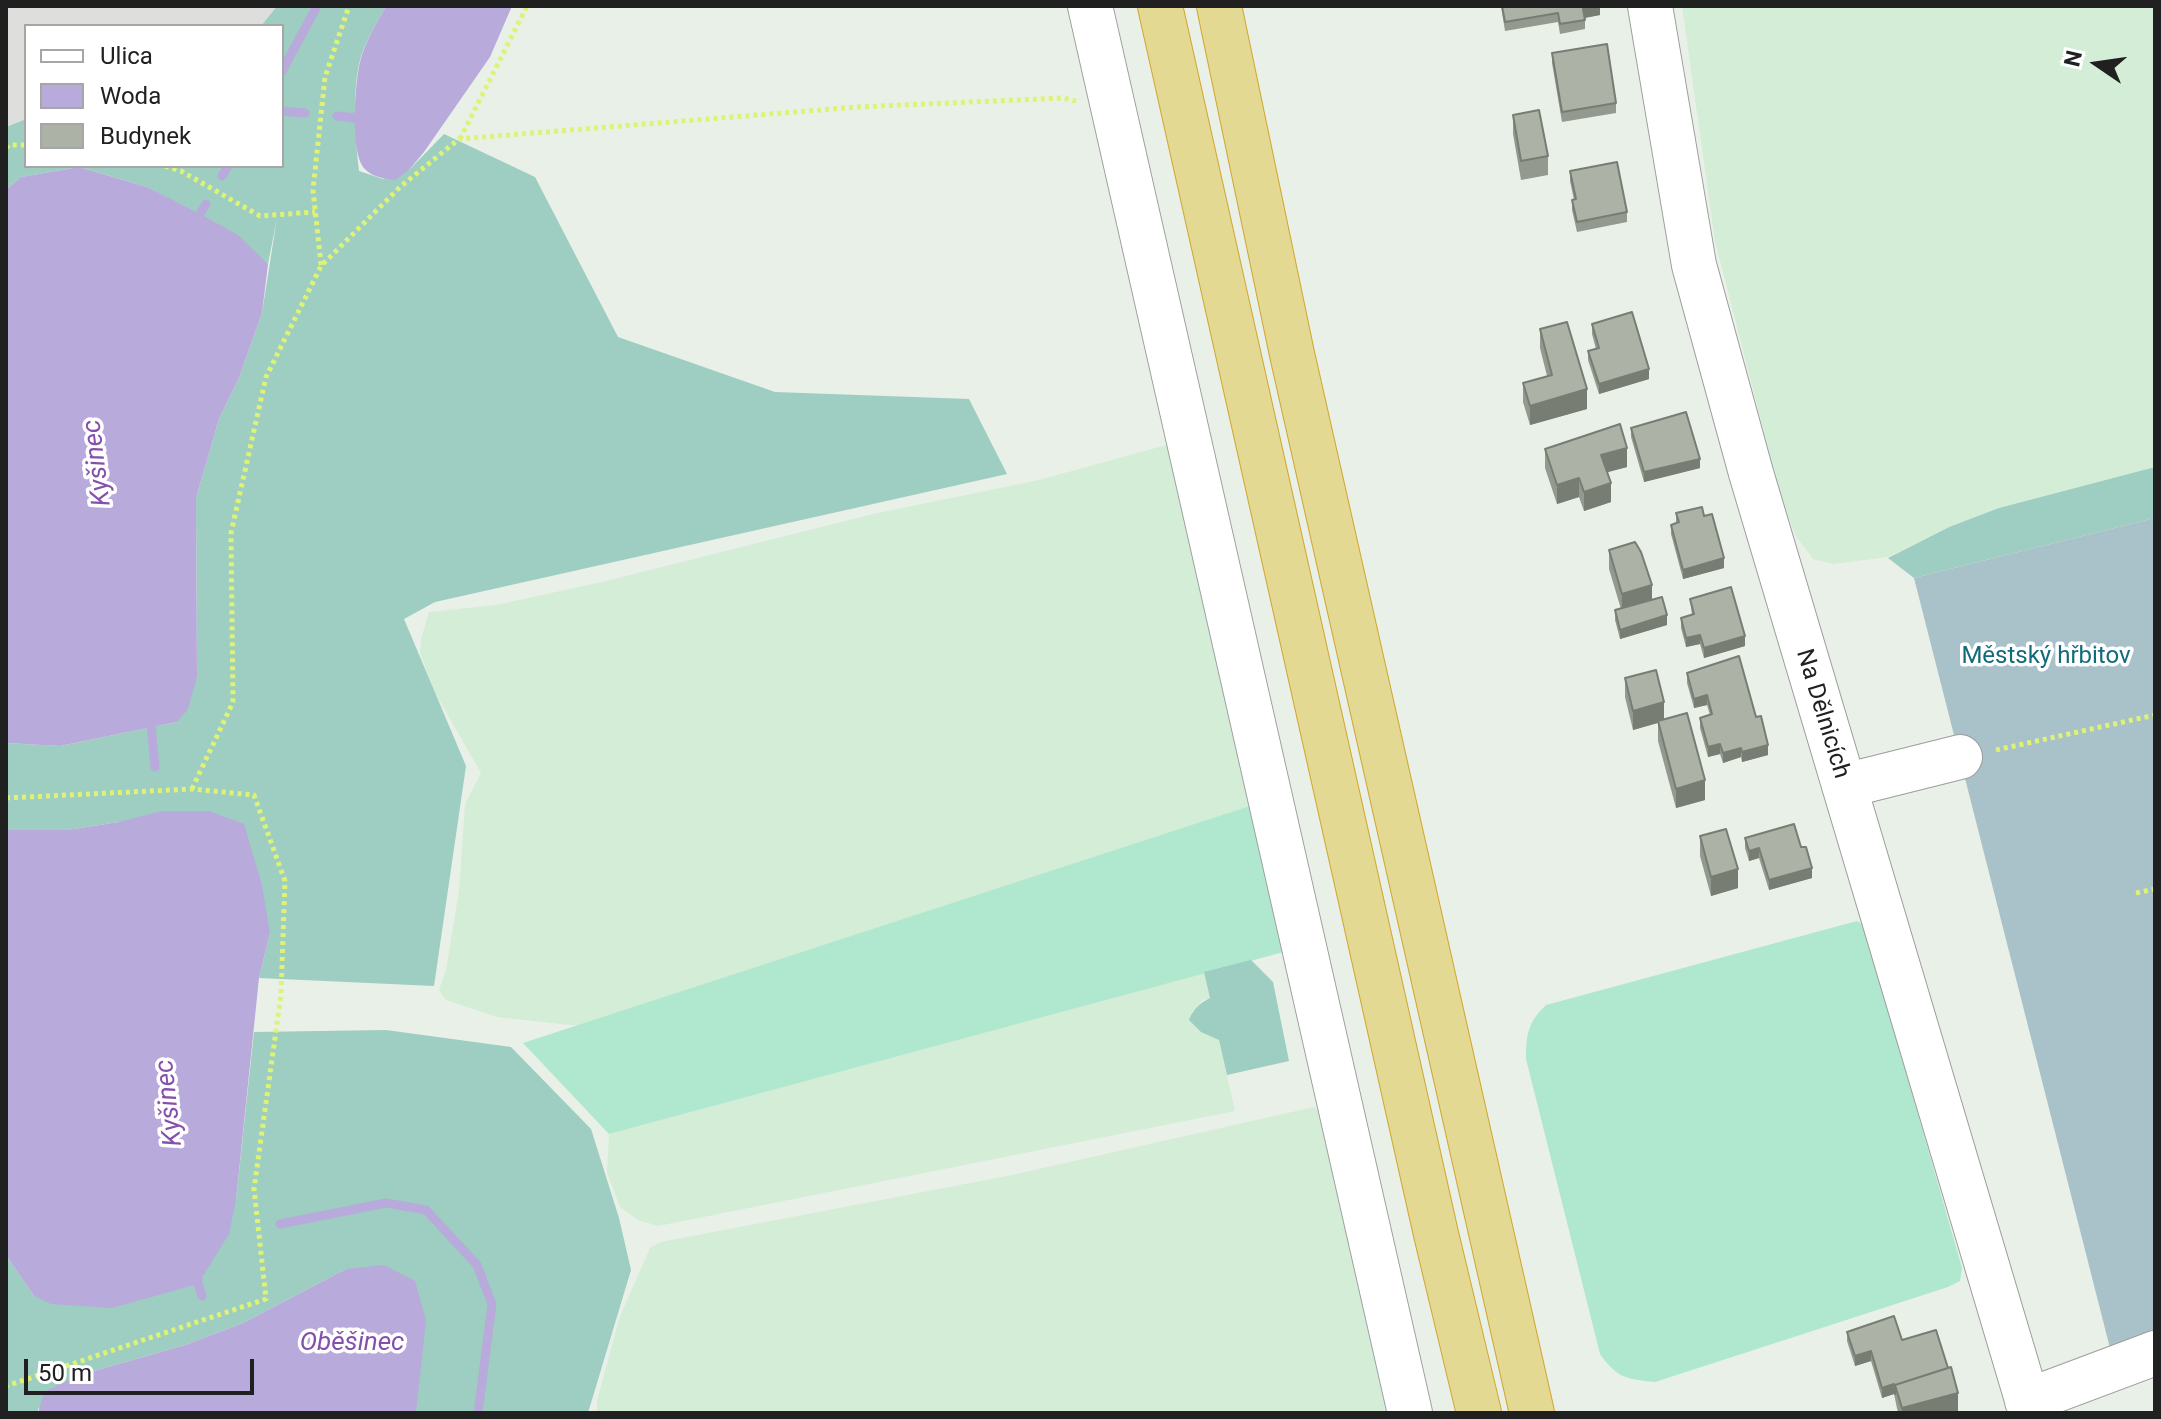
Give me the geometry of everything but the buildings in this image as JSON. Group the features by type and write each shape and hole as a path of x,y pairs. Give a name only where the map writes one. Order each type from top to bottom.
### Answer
{"highway":[{"path":"1219,6 1295,370 1532,1413"},
{"path":"1159,10 1432,1218 1479,1413"}],"street":[{"path":"1090,6 1410,1413"},
{"name":"Na Dělnicích","path":"1650,6 1694,265 1751,473 2030,1410"},
{"path":"1844,786 1960,757"},
{"path":"2030,1410 2155,1353"}],"path":[{"path":"321,266 313,190 325,77 349,6"},
{"path":"192,789 233,702 231,533 266,377 321,266 400,187 459,139 527,6"},
{"path":"459,139 857,107 1047,98 1063,98 1114,113"},
{"path":"171,168 260,216 315,212"},
{"path":"1960,757 2155,715"},
{"path":"6,798 192,789 254,795 285,881 281,995 254,1189 266,1299 6,1386"},
{"path":"2136,893 2155,889"}],"shaded area":[{"path":"6,6 277,6 263,24 24,24 24,120 6,127"},
{"path":"277,6 386,6 359,64 355,118 359,171 383,179 409,170 444,134 535,177 618,337 775,392 969,399 1007,474 435,602 404,619 466,766 434,986 259,978 270,933 119,822 67,830 6,830 6,743 60,746 177,722 197,677 196,498 219,419 239,378 262,313 277,218 268,264 241,239 147,187 82,168 284,168 284,24 263,24"},
{"path":"24,120 24,168 73,168 21,177 6,190 6,127"},
{"path":"2155,467 2155,518 1914,578 1888,558 1949,527 1999,508"},
{"path":"1251,960 1273,982 1289,1061 1227,1075 1219,1040 1201,1032 1189,1020 1197,1007 1210,998 1204,972"},
{"path":"386,1030 511,1047 591,1129 619,1218 631,1270 588,1413 416,1413 346,1269 243,1323 185,1345 80,1375 38,1409 38,1413 6,1413 6,1255 34,1296 167,1291 198,1284 236,1200 254,1032"}],"green space":[{"path":"1682,6 2155,6 2155,467 1999,508 1948,527 1888,557 1833,564 1813,559 1796,536 1781,499 1715,241"},
{"path":"1170,444 1259,803 580,1026 497,1017 446,1000 439,990 446,970 459,891 465,804 481,773 434,691 420,653 429,612 496,605 602,582 873,514 1039,480"},
{"name":"Městský hřbitov","path":"2155,518 2155,1340 2112,1356 1914,578"},
{"path":"1259,803 1291,950 609,1134 523,1043"},
{"path":"1857,921 1864,925 1962,1268 1960,1281 1655,1382 1623,1376 1600,1354 1526,1059 1532,1023 1546,1005"},
{"path":"1204,972 1210,998 1202,1001 1192,1012 1219,1040 1235,1111 658,1226 638,1220 620,1207 607,1173 609,1134"},
{"path":"1314,1107 1319,1111 1392,1413 597,1413 597,1401 619,1319 650,1248 661,1242 1012,1175"}],"water":[{"path":"386,6 512,6 490,57 424,152 409,170 395,180 376,176 366,170 357,150 355,135 360,62"},
{"path":"82,168 147,187 238,235 268,264 262,313 239,378 219,419 196,498 197,677 188,709 177,722 60,746 6,743 6,190 21,177"},
{"path":"162,811 209,811 244,824 262,885 270,933 259,978 236,1200 229,1234 198,1284 112,1308 51,1304 34,1296 6,1255 6,830 67,830"},
{"name":"Oběšinec","path":"384,1265 415,1281 426,1320 416,1413 38,1413 44,1392 80,1375 185,1345 243,1323 346,1269"}],"waterway":[{"name":"Kyšinec","path":"284,67 317,6"},
{"path":"337,116 356,118 361,110"},
{"path":"284,111 305,113"},
{"name":"Kyšinec","path":"222,176 227,168"},
{"name":"Kyšinec","path":"195,222 206,204"},
{"name":"Kyšinec","path":"150,715 155,767"},
{"name":"Kyšinec","path":"280,1224 386,1203 426,1210 477,1265 492,1304 478,1413"},
{"path":"198,1273 202,1296"}]}
